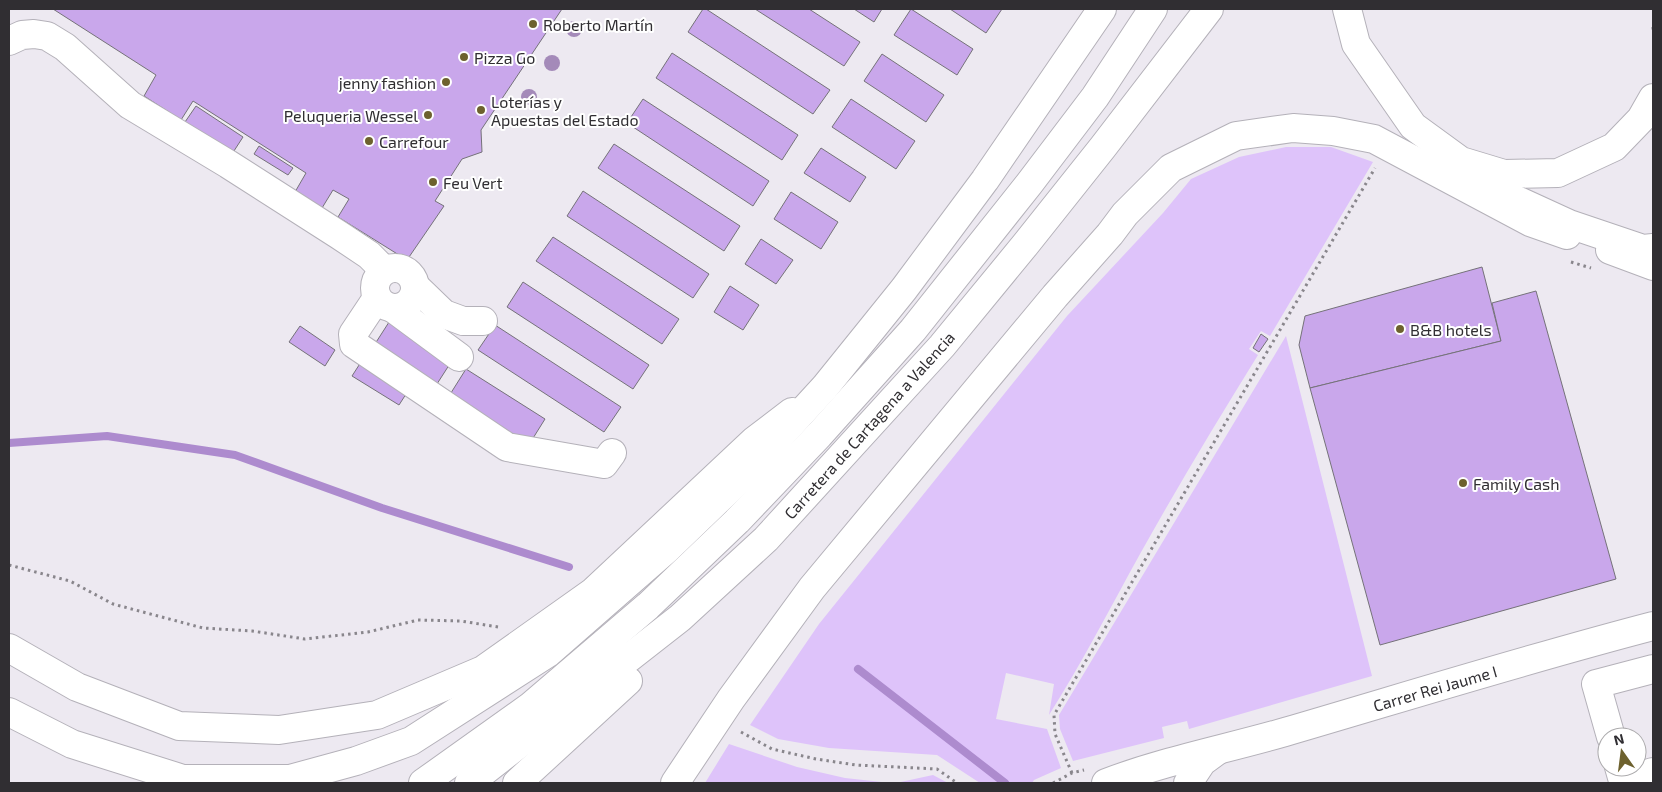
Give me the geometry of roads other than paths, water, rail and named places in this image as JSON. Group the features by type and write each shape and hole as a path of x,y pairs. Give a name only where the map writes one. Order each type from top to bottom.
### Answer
{"main road":[{"path":"9,712 72,744 183,779 290,779 356,761 411,741 548,653 667,549 748,471 825,387 904,290 979,188 1102,9"},
{"name":"Carretera de Cartagena a Valencia","path":"423,783 531,706 648,606 737,521 819,435 913,330 1029,184 1095,96 1153,9"},
{"name":"Carretera de Cartagena a Valencia","path":"469,783 680,618 766,538 942,346 1103,147 1209,9"},
{"path":"1347,9 1356,44 1413,126 1461,161 1504,174 1558,173 1614,147 1642,119 1653,98"},
{"path":"9,19 34,18 54,26 75,44 98,78"},
{"path":"9,41 22,35 47,36 64,48 130,105 228,164 331,230 369,255 384,270"},
{"path":"675,783 731,699 812,588 1125,214 1171,168 1236,136 1292,128 1333,130 1374,139 1530,222 1653,266"},
{"path":"1444,148 1474,175 1497,191 1569,224 1643,249 1653,248"},
{"path":"385,303 401,308 412,300 415,286 413,279 406,271 392,268 384,270 374,287 385,303 459,356"},
{"path":"415,286 444,314 463,321 482,321"},
{"path":"385,303 353,334 354,344 507,446 604,464 612,453"},
{"path":"9,648 77,687 179,726 279,730 377,715 483,670 593,592 754,441 825,387"},
{"path":"517,783 694,622 766,538"},
{"name":"Carrer Rei Jaume I","path":"1106,783 1172,762 1217,751 1653,626"},
{"path":"1585,644 1608,727"},
{"path":"1596,684 1653,669"},
{"name":"Carrer Rei Jaume I","path":"1188,783 1202,762 1217,751"},
{"path":"1622,777 1623,781 1636,777"}],"waterway":[{"path":"9,443 107,436 235,455 382,508 569,567"},
{"path":"858,669 1005,783"}],"place":[{"name":"Roberto Martín","path":"533,24"},
{"name":"Pizza Go","path":"464,57"},
{"name":"jenny fashion","path":"446,82"},
{"name":"Loterías y Apuestas del Estado","path":"481,110"},
{"name":"Peluqueria Wessel","path":"428,115"},
{"name":"Carrefour","path":"369,141"},
{"name":"Feu Vert","path":"433,182"},
{"name":"B&B hotels","path":"1400,329"},
{"name":"Family Cash","path":"1463,483"}]}
